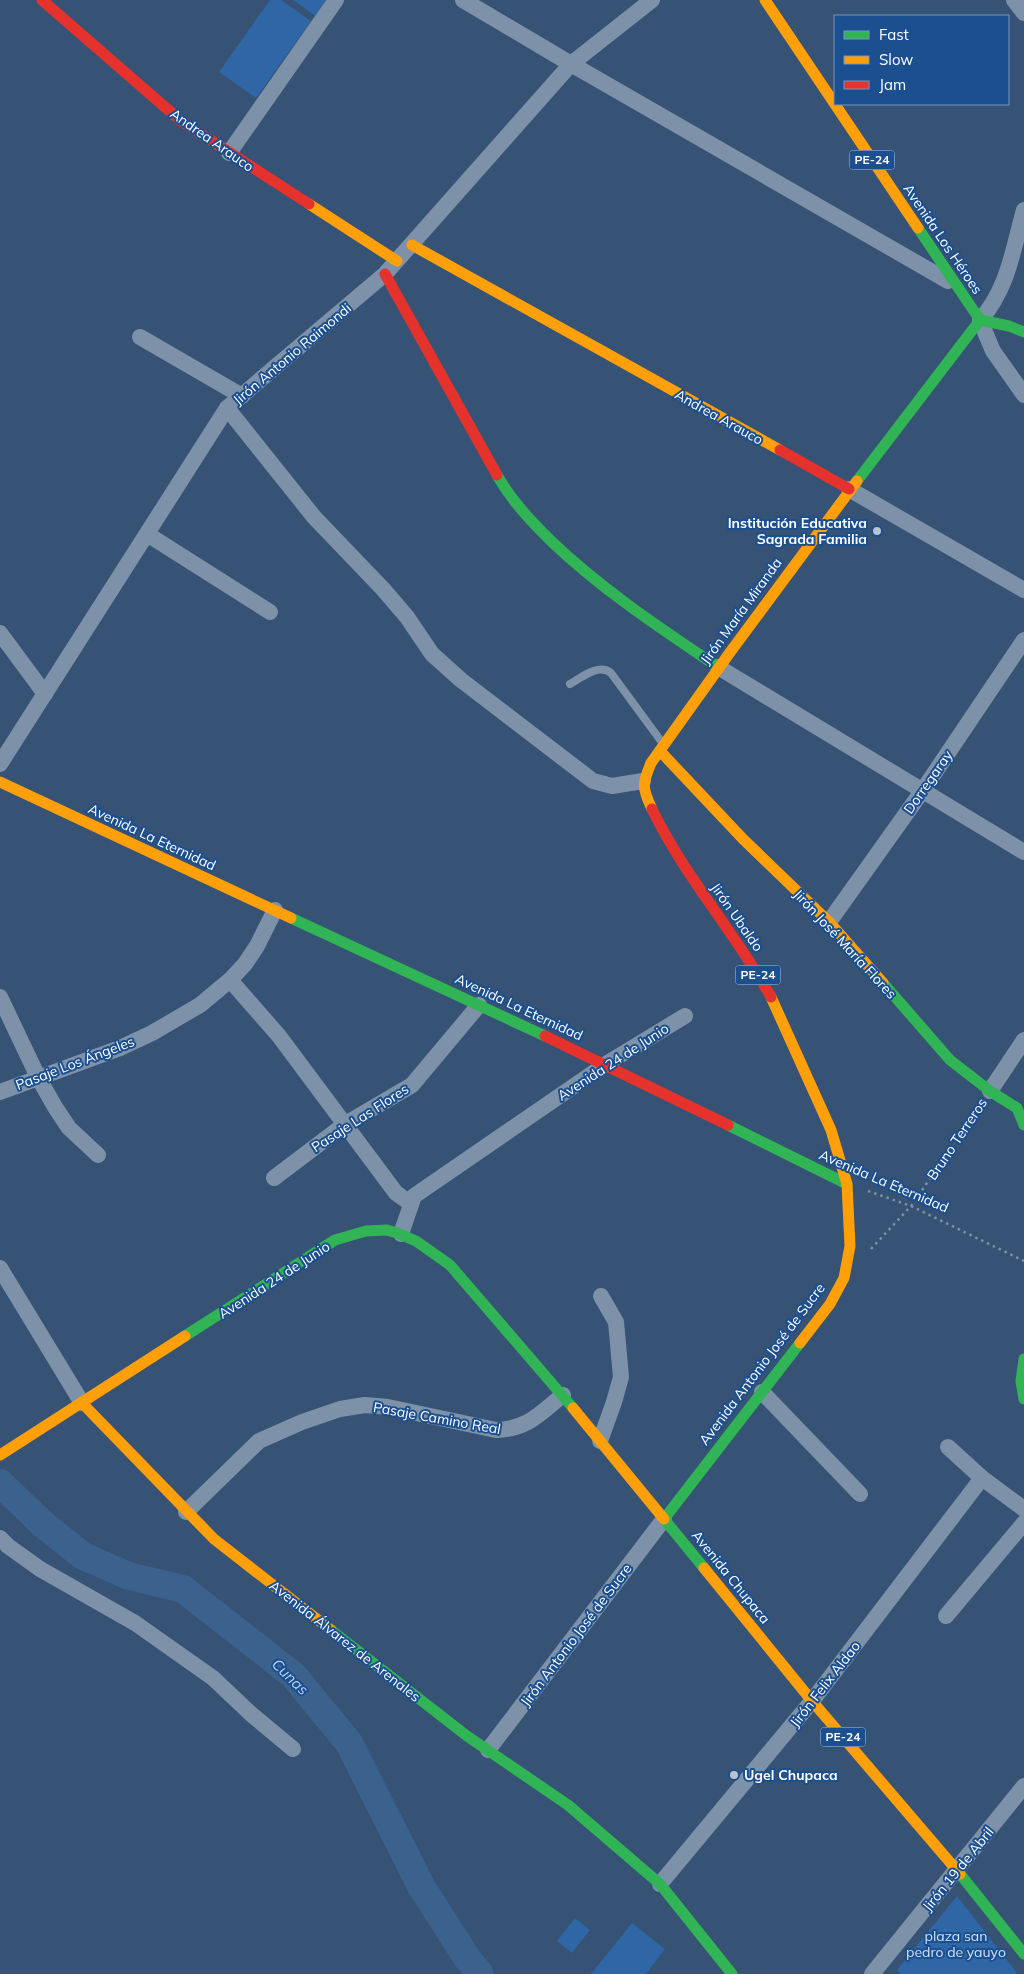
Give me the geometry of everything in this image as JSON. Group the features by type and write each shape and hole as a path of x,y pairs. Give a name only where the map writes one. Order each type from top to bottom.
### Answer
{"main road":[{"name":"Andrea Arauco","path":"42,0 181,121 397,261"},
{"name":"Avenida Los Héroes","path":"765,0 834,103"},
{"name":"Avenida Los Héroes","path":"835,105 980,320"},
{"name":"Andrea Arauco","path":"412,245 850,489"},
{"path":"385,274 502,484 522,512 570,559 632,609 718,667"},
{"path":"980,320 1008,326 1024,332"},
{"name":"Jirón María Miranda","path":"643,781 651,763 718,667 850,489 980,320"},
{"name":"Jirón José María Flores","path":"662,748 681,772 743,839 829,922 950,1060 990,1091 1020,1107 1024,1124"},
{"name":"Jirón Ubaldo","path":"643,781 646,797 665,837 691,878 735,938 770,996 831,1130 847,1184"},
{"name":"Avenida La Eternidad","path":"0,782 606,1064 847,1184"},
{"name":"Avenida Antonio José de Sucre","path":"664,1519 830,1304 844,1278 850,1246 847,1184"},
{"name":"Avenida 24 de Junio","path":"0,1455 335,1240 379,1229 401,1234"},
{"name":"Avenida Chupaca","path":"401,1234 428,1248 450,1265 563,1395 812,1701 957,1871 1024,1954"},
{"path":"1024,1359 1021,1381 1024,1399"},
{"name":"Avenida Álvarez de Arenales","path":"82,1403 214,1539 459,1730 568,1805 660,1884 732,1974"}],"street":[{"path":"229,153 336,0"},
{"path":"463,0 955,284"},
{"name":"Jirón Antonio Raimondi","path":"0,764 227,408 385,274 571,64 652,0"},
{"path":"1014,0 1024,13"},
{"path":"1024,210 1004,284 992,306 980,320 993,351 1024,396"},
{"path":"140,337 242,396"},
{"path":"227,408 314,517 384,589 407,617 432,654 461,680 593,781 612,786 643,781"},
{"name":"Andrea Arauco","path":"850,489 1024,590"},
{"path":"147,534 270,612"},
{"path":"0,633 45,694"},
{"name":"Dorregaray","path":"829,922 923,790 1024,640"},
{"path":"718,667 1024,852"},
{"name":"Pasaje Los Ángeles","path":"0,1092 38,1077 95,1059 152,1033 200,1006 230,980 257,946 275,910"},
{"path":"230,980 274,1030 396,1193 410,1203 401,1234"},
{"path":"0,996 38,1077 55,1107 69,1128 98,1155"},
{"name":"Pasaje Las Flores","path":"274,1178 344,1125 412,1085 479,1005"},
{"name":"Avenida 24 de Junio","path":"410,1203 414,1196 606,1064 685,1016"},
{"name":"Bruno Terreros","path":"990,1091 1024,1040"},
{"name":"Avenida Álvarez de Arenales","path":"0,1268 82,1403"},
{"path":"600,1440 621,1377 616,1322 601,1296"},
{"path":"762,1392 860,1494"},
{"name":"Pasaje Camino Real","path":"186,1512 259,1441 302,1422 340,1409 365,1405 388,1407 496,1430 512,1430 525,1425 563,1395"},
{"path":"948,1447 982,1478 1024,1509"},
{"name":"Jirón Felix Aldao","path":"660,1884 812,1701 982,1478"},
{"name":"Jirón Antonio José de Sucre","path":"488,1750 664,1519"},
{"path":"946,1616 1024,1523"},
{"path":"0,1538 40,1569 135,1624 213,1678 251,1714 293,1749"},
{"name":"Jirón 19 de Abril","path":"879,1971 1024,1786"}],"lane":[{"path":"570,684 600,668 607,669 618,681 662,748"}],"path":[{"name":"Bruno Terreros","path":"871,1250 911,1206 990,1091"},
{"name":"Avenida La Eternidad","path":"847,1184 911,1206 1024,1261"}],"green space":[{"path":"270,0 281,0 311,21 256,98 219,72"},
{"path":"293,0 326,0 315,16"},
{"name":"plaza san pedro de yauyo","path":"957,1896 1017,1973 900,1974 897,1970"},
{"path":"575,1918 590,1930 572,1953 557,1941"},
{"path":"632,1923 665,1949 646,1974 591,1974"}],"waterway":[{"name":"Cunas","path":"0,1483 44,1525 83,1556 129,1576 183,1589 293,1675 349,1743 421,1886 467,1958 480,1974"}],"traffic: fast":[{"path":"857,481 980,320 918,228"},
{"path":"980,320 1009,326 1024,332"},
{"path":"497,475 521,509 569,558 631,607 718,667"},
{"path":"291,918 545,1036"},
{"path":"883,983 950,1060 990,1091 1017,1108 1024,1125"},
{"path":"728,1125 847,1184"},
{"path":"185,1336 335,1240 366,1231 387,1230 416,1241 450,1265 573,1408"},
{"path":"704,1568 664,1519 800,1343"},
{"path":"1024,1359 1021,1381 1024,1399"},
{"path":"331,1630 467,1736 568,1805 660,1884 732,1974"},
{"path":"960,1874 1024,1954"}],"traffic: slow":[{"path":"765,0 834,103"},
{"path":"835,105 918,228"},
{"path":"309,204 397,261"},
{"path":"412,245 780,450"},
{"path":"652,809 644,786 651,763 857,481"},
{"path":"660,751 743,839 829,922 883,983"},
{"path":"0,782 291,918"},
{"path":"771,997 831,1130 847,1184 850,1246 844,1278 830,1304 800,1343"},
{"path":"0,1455 185,1336"},
{"path":"82,1403 214,1539 331,1630"},
{"path":"573,1408 664,1519"},
{"path":"704,1568 812,1701 960,1874"}],"traffic: jam":[{"path":"42,0 181,121 309,204"},
{"path":"385,274 497,475"},
{"path":"780,450 849,489"},
{"path":"652,809 679,858 742,950 771,997"},
{"path":"545,1036 728,1125"}],"place":[{"name":"Institución Educativa Sagrada Familia","path":"877,531"},
{"name":"Ugel Chupaca","path":"734,1775"}]}
